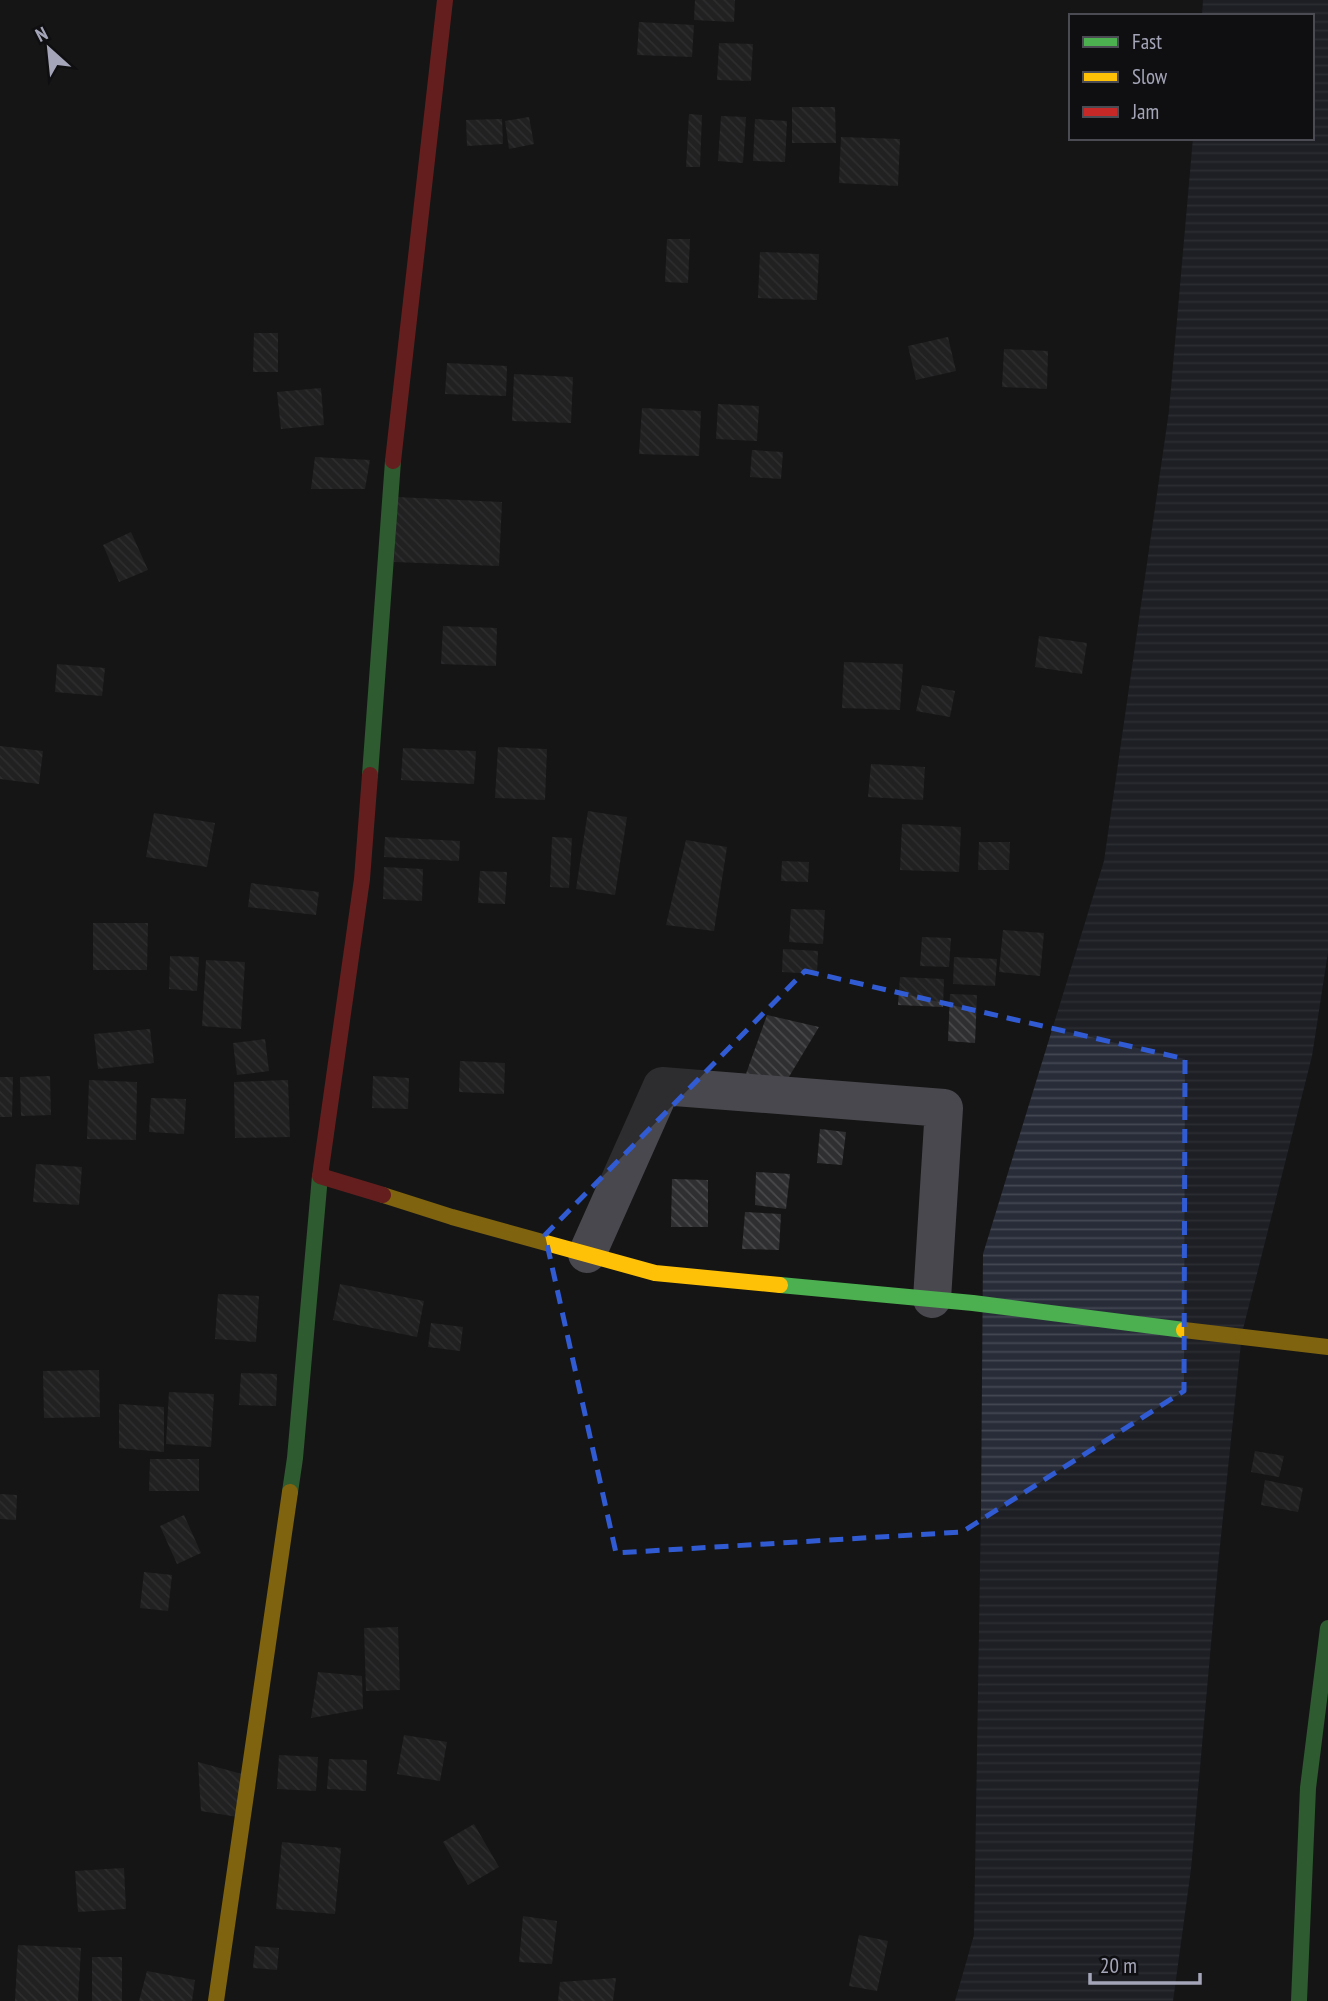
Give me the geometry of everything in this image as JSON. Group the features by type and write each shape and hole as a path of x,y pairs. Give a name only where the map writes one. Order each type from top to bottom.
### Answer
{"street":[{"path":"216,2001 250,1782 295,1458 320,1176 362,880 396,425 446,0"},
{"path":"587,1254 662,1086 944,1108 932,1299"},
{"path":"320,1176 452,1217 655,1273 973,1303 1328,1347"},
{"path":"1299,2001 1308,1788 1328,1628"}],"highlighted area":[{"path":"805,971 1185,1059 1184,1391 962,1532 616,1553 545,1235"}],"water":[{"path":"1203,0 1328,0 1328,952 1312,1056 1242,1333 1191,1869 1173,2001 955,2001 974,1935 983,1254 1104,861 1169,411 1193,140 1314,140 1314,14 1202,14"}],"building":[{"path":"695,0 735,0 734,22 694,20"},
{"path":"639,22 694,25 692,57 637,55"},
{"path":"719,43 753,44 751,81 717,80"},
{"path":"792,107 835,107 836,143 792,143"},
{"path":"689,114 702,115 700,167 686,167"},
{"path":"721,116 746,117 743,163 718,161"},
{"path":"529,117 534,144 509,149 505,121"},
{"path":"502,119 503,144 467,146 466,120"},
{"path":"755,119 787,121 785,162 753,161"},
{"path":"841,137 900,139 898,186 839,183"},
{"path":"667,239 690,239 688,283 665,282"},
{"path":"760,252 819,254 817,300 758,298"},
{"path":"254,333 278,333 278,372 253,372"},
{"path":"948,337 956,371 916,380 908,346"},
{"path":"1004,349 1048,351 1047,389 1002,387"},
{"path":"447,363 507,366 506,396 445,394"},
{"path":"514,374 573,377 571,423 512,421"},
{"path":"321,388 324,425 281,429 277,392"},
{"path":"718,404 759,406 757,441 716,439"},
{"path":"642,408 701,411 699,456 639,454"},
{"path":"752,450 783,452 781,479 750,477"},
{"path":"315,457 370,460 365,489 311,489"},
{"path":"397,497 502,502 499,566 394,562"},
{"path":"131,532 148,570 119,582 103,545"},
{"path":"443,626 497,628 496,666 441,664"},
{"path":"1039,636 1087,643 1082,674 1035,667"},
{"path":"844,662 903,664 900,710 842,708"},
{"path":"57,664 105,668 102,696 55,692"},
{"path":"922,685 955,691 950,717 916,711"},
{"path":"0,746 43,751 39,784 0,779"},
{"path":"498,747 547,749 545,800 495,798"},
{"path":"403,748 476,751 474,784 401,780"},
{"path":"871,764 925,767 923,800 868,797"},
{"path":"588,811 627,817 615,895 576,889"},
{"path":"154,813 215,823 207,867 146,857"},
{"path":"902,824 961,827 959,872 900,870"},
{"path":"385,837 460,841 459,861 384,857"},
{"path":"552,837 572,838 569,888 550,887"},
{"path":"686,840 727,847 714,931 666,925"},
{"path":"979,842 1010,842 1009,870 978,870"},
{"path":"782,861 809,862 808,882 781,881"},
{"path":"384,867 423,869 422,901 383,899"},
{"path":"480,871 507,872 505,904 478,903"},
{"path":"251,883 319,892 316,915 248,907"},
{"path":"791,909 825,910 823,944 789,942"},
{"path":"93,923 148,923 147,970 93,970"},
{"path":"1003,930 1044,933 1040,976 999,972"},
{"path":"922,937 951,938 949,967 920,966"},
{"path":"783,949 818,951 817,974 782,972"},
{"path":"170,956 199,957 197,991 169,989"},
{"path":"954,957 997,959 995,986 953,984"},
{"path":"206,960 245,962 241,1029 202,1026"},
{"path":"900,977 944,979 943,1007 898,1005"},
{"path":"950,994 977,995 975,1043 948,1041"},
{"path":"767,1015 819,1027 781,1090 742,1085"},
{"path":"150,1029 154,1063 98,1069 94,1034"},
{"path":"265,1039 269,1071 237,1075 233,1043"},
{"path":"460,1061 505,1063 504,1094 459,1092"},
{"path":"50,1076 51,1115 21,1116 20,1077"},
{"path":"373,1076 409,1078 408,1109 372,1108"},
{"path":"0,1077 13,1077 12,1117 0,1117"},
{"path":"89,1080 137,1082 136,1140 87,1139"},
{"path":"288,1080 290,1137 235,1138 234,1082"},
{"path":"151,1098 186,1099 184,1134 149,1132"},
{"path":"820,1129 846,1132 842,1165 817,1163"},
{"path":"36,1164 82,1167 79,1205 33,1202"},
{"path":"756,1172 790,1174 786,1209 755,1205"},
{"path":"672,1179 708,1180 708,1227 671,1227"},
{"path":"745,1212 781,1214 779,1250 742,1249"},
{"path":"340,1284 424,1301 417,1337 333,1320"},
{"path":"218,1294 259,1296 256,1342 215,1339"},
{"path":"431,1323 463,1327 460,1351 428,1347"},
{"path":"99,1370 100,1417 44,1418 43,1371"},
{"path":"241,1373 277,1374 276,1406 239,1405"},
{"path":"169,1392 214,1394 211,1447 166,1444"},
{"path":"119,1404 164,1407 164,1452 119,1448"},
{"path":"1255,1451 1284,1456 1279,1477 1251,1472"},
{"path":"150,1459 199,1459 199,1491 149,1491"},
{"path":"1265,1480 1303,1488 1298,1512 1261,1505"},
{"path":"0,1494 17,1495 16,1520 0,1519"},
{"path":"184,1515 201,1553 177,1564 160,1526"},
{"path":"144,1572 172,1575 168,1611 140,1608"},
{"path":"398,1627 400,1690 366,1691 364,1628"},
{"path":"318,1672 362,1676 363,1709 311,1718"},
{"path":"404,1735 447,1742 440,1781 397,1774"},
{"path":"279,1755 318,1757 316,1791 277,1789"},
{"path":"329,1759 367,1760 366,1791 327,1789"},
{"path":"198,1762 242,1774 238,1817 201,1811"},
{"path":"474,1824 499,1867 468,1885 443,1842"},
{"path":"282,1842 341,1848 335,1914 276,1909"},
{"path":"124,1868 126,1909 78,1912 75,1871"},
{"path":"523,1916 557,1921 552,1964 519,1962"},
{"path":"859,1935 888,1941 877,1991 849,1986"},
{"path":"18,1945 81,1948 78,2001 15,2001"},
{"path":"255,1946 279,1948 277,1970 253,1968"},
{"path":"92,1957 122,1957 122,2001 92,2001"},
{"path":"147,1971 195,1980 192,2001 139,2001"},
{"path":"616,1978 613,2001 558,2001 560,1982"}],"traffic: fast":[{"path":"370,775 393,461"},
{"path":"290,1492 320,1176"},
{"path":"780,1285 973,1303 1184,1330"},
{"path":"1299,2001 1308,1788 1328,1628"}],"traffic: slow":[{"path":"383,1195 452,1217 655,1273 780,1285"},
{"path":"1184,1330 1328,1347"},
{"path":"216,2001 290,1492"}],"traffic: jam":[{"path":"393,461 445,0"},
{"path":"370,775 362,879 320,1176 383,1195"}]}
